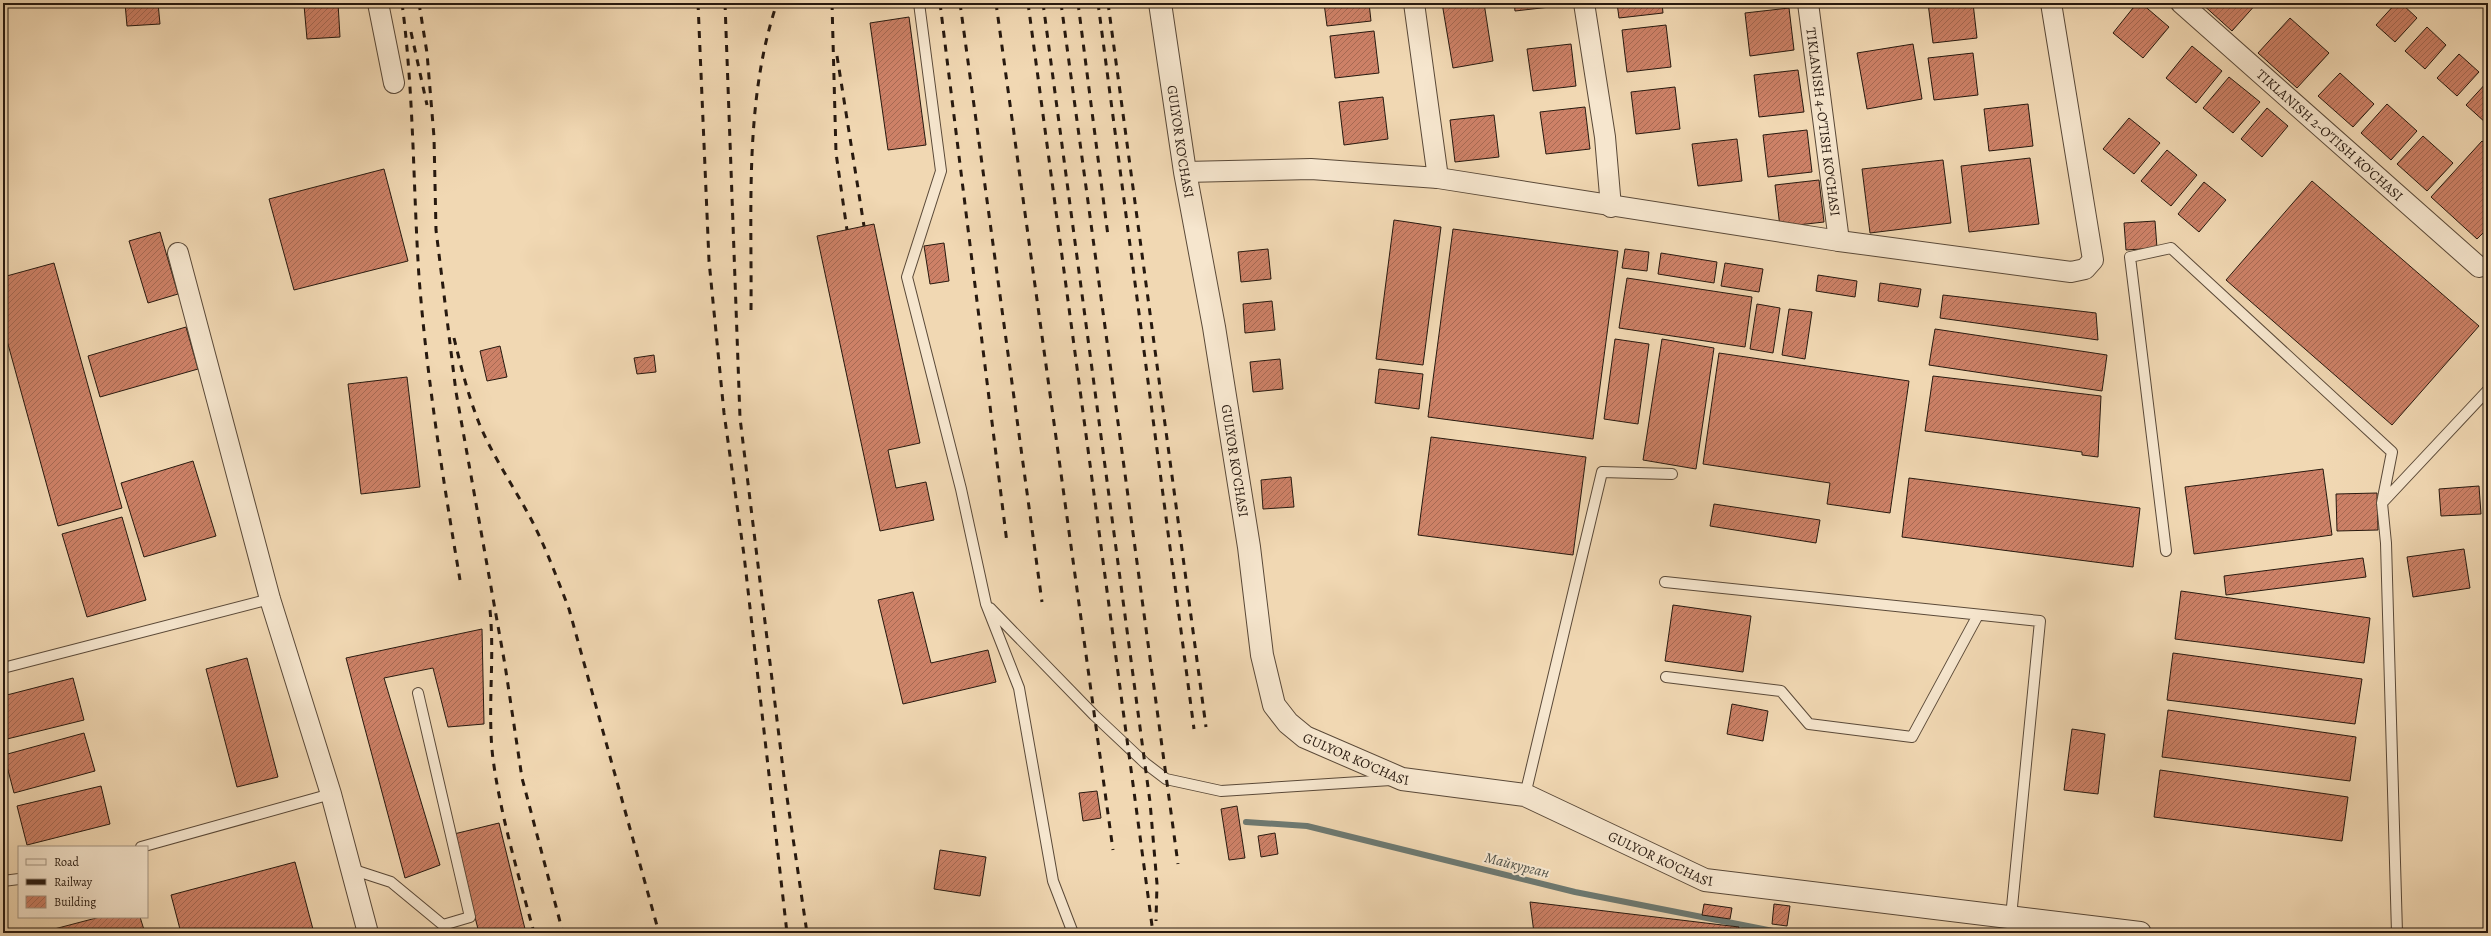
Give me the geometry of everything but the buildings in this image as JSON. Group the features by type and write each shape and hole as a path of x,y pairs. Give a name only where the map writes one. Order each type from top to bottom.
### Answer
{"street":[{"path":"378,3 394,83"},
{"name":"GULYOR KO'CHASI","path":"1160,3 1185,172 1214,327 1249,547 1262,655 1274,705 1288,723 1305,737 1402,779 1525,795 1704,880 2140,933"},
{"path":"1414,3 1438,178"},
{"path":"1584,3 1605,137 1611,207"},
{"name":"TIKLANISH 4-O'TISH KO‘CHASI","path":"1808,3 1839,241"},
{"path":"1185,172 1311,169 1438,178 1611,207 1839,241 2071,272 2085,269 2092,260 2051,3"},
{"name":"TIKLANISH 2-O'TISH KO'CHASI","path":"2181,3 2480,267"},
{"path":"178,253 270,599 331,794 368,933"}],"lane":[{"path":"919,3 941,171 907,277 961,489 986,604 1019,688 1053,881 1073,933"},
{"path":"2166,551 2130,257 2171,248 2392,452 2382,503 2386,543 2397,933"},
{"path":"2382,503 2488,390"},
{"path":"1525,795 1602,472 1672,474"},
{"path":"1665,582 2040,621 2011,917"},
{"path":"3,668 270,599"},
{"path":"986,604 1094,715 1145,763 1166,779 1221,791 1402,779"},
{"path":"1666,677 1781,691 1809,724 1912,736 1978,615"},
{"path":"351,869 391,882 443,925 470,917 418,693"},
{"path":"145,846 331,794"},
{"path":"3,881 18,879"}],"waterway":[{"name":"Майкурган","path":"1246,822 1307,826 1575,892 1783,933"}],"railway":[{"path":"402,3 409,71 422,315 436,429 460,580"},
{"path":"419,3 427,53 434,137 436,230 456,392 505,665 522,778 563,933"},
{"path":"698,3 709,261 724,413 744,555 787,933"},
{"path":"725,3 740,418 784,777 807,933"},
{"path":"751,310 751,194 755,116 759,78 766,40 777,3"},
{"path":"832,3 836,153 847,230"},
{"path":"940,3 1007,543"},
{"path":"960,3 1042,602"},
{"path":"996,3 1113,850"},
{"path":"1028,3 1153,933"},
{"path":"1043,3 1150,802 1157,884 1156,921"},
{"path":"1061,3 1178,864"},
{"path":"1078,3 1108,236"},
{"path":"1098,3 1194,729"},
{"path":"1108,3 1206,727"},
{"path":"411,32 427,105"},
{"path":"837,56 864,226"},
{"path":"454,338 468,391 479,423 536,530 569,609 659,933"},
{"path":"490,610 492,647 491,740 493,759 496,781 506,825 534,933"}]}
